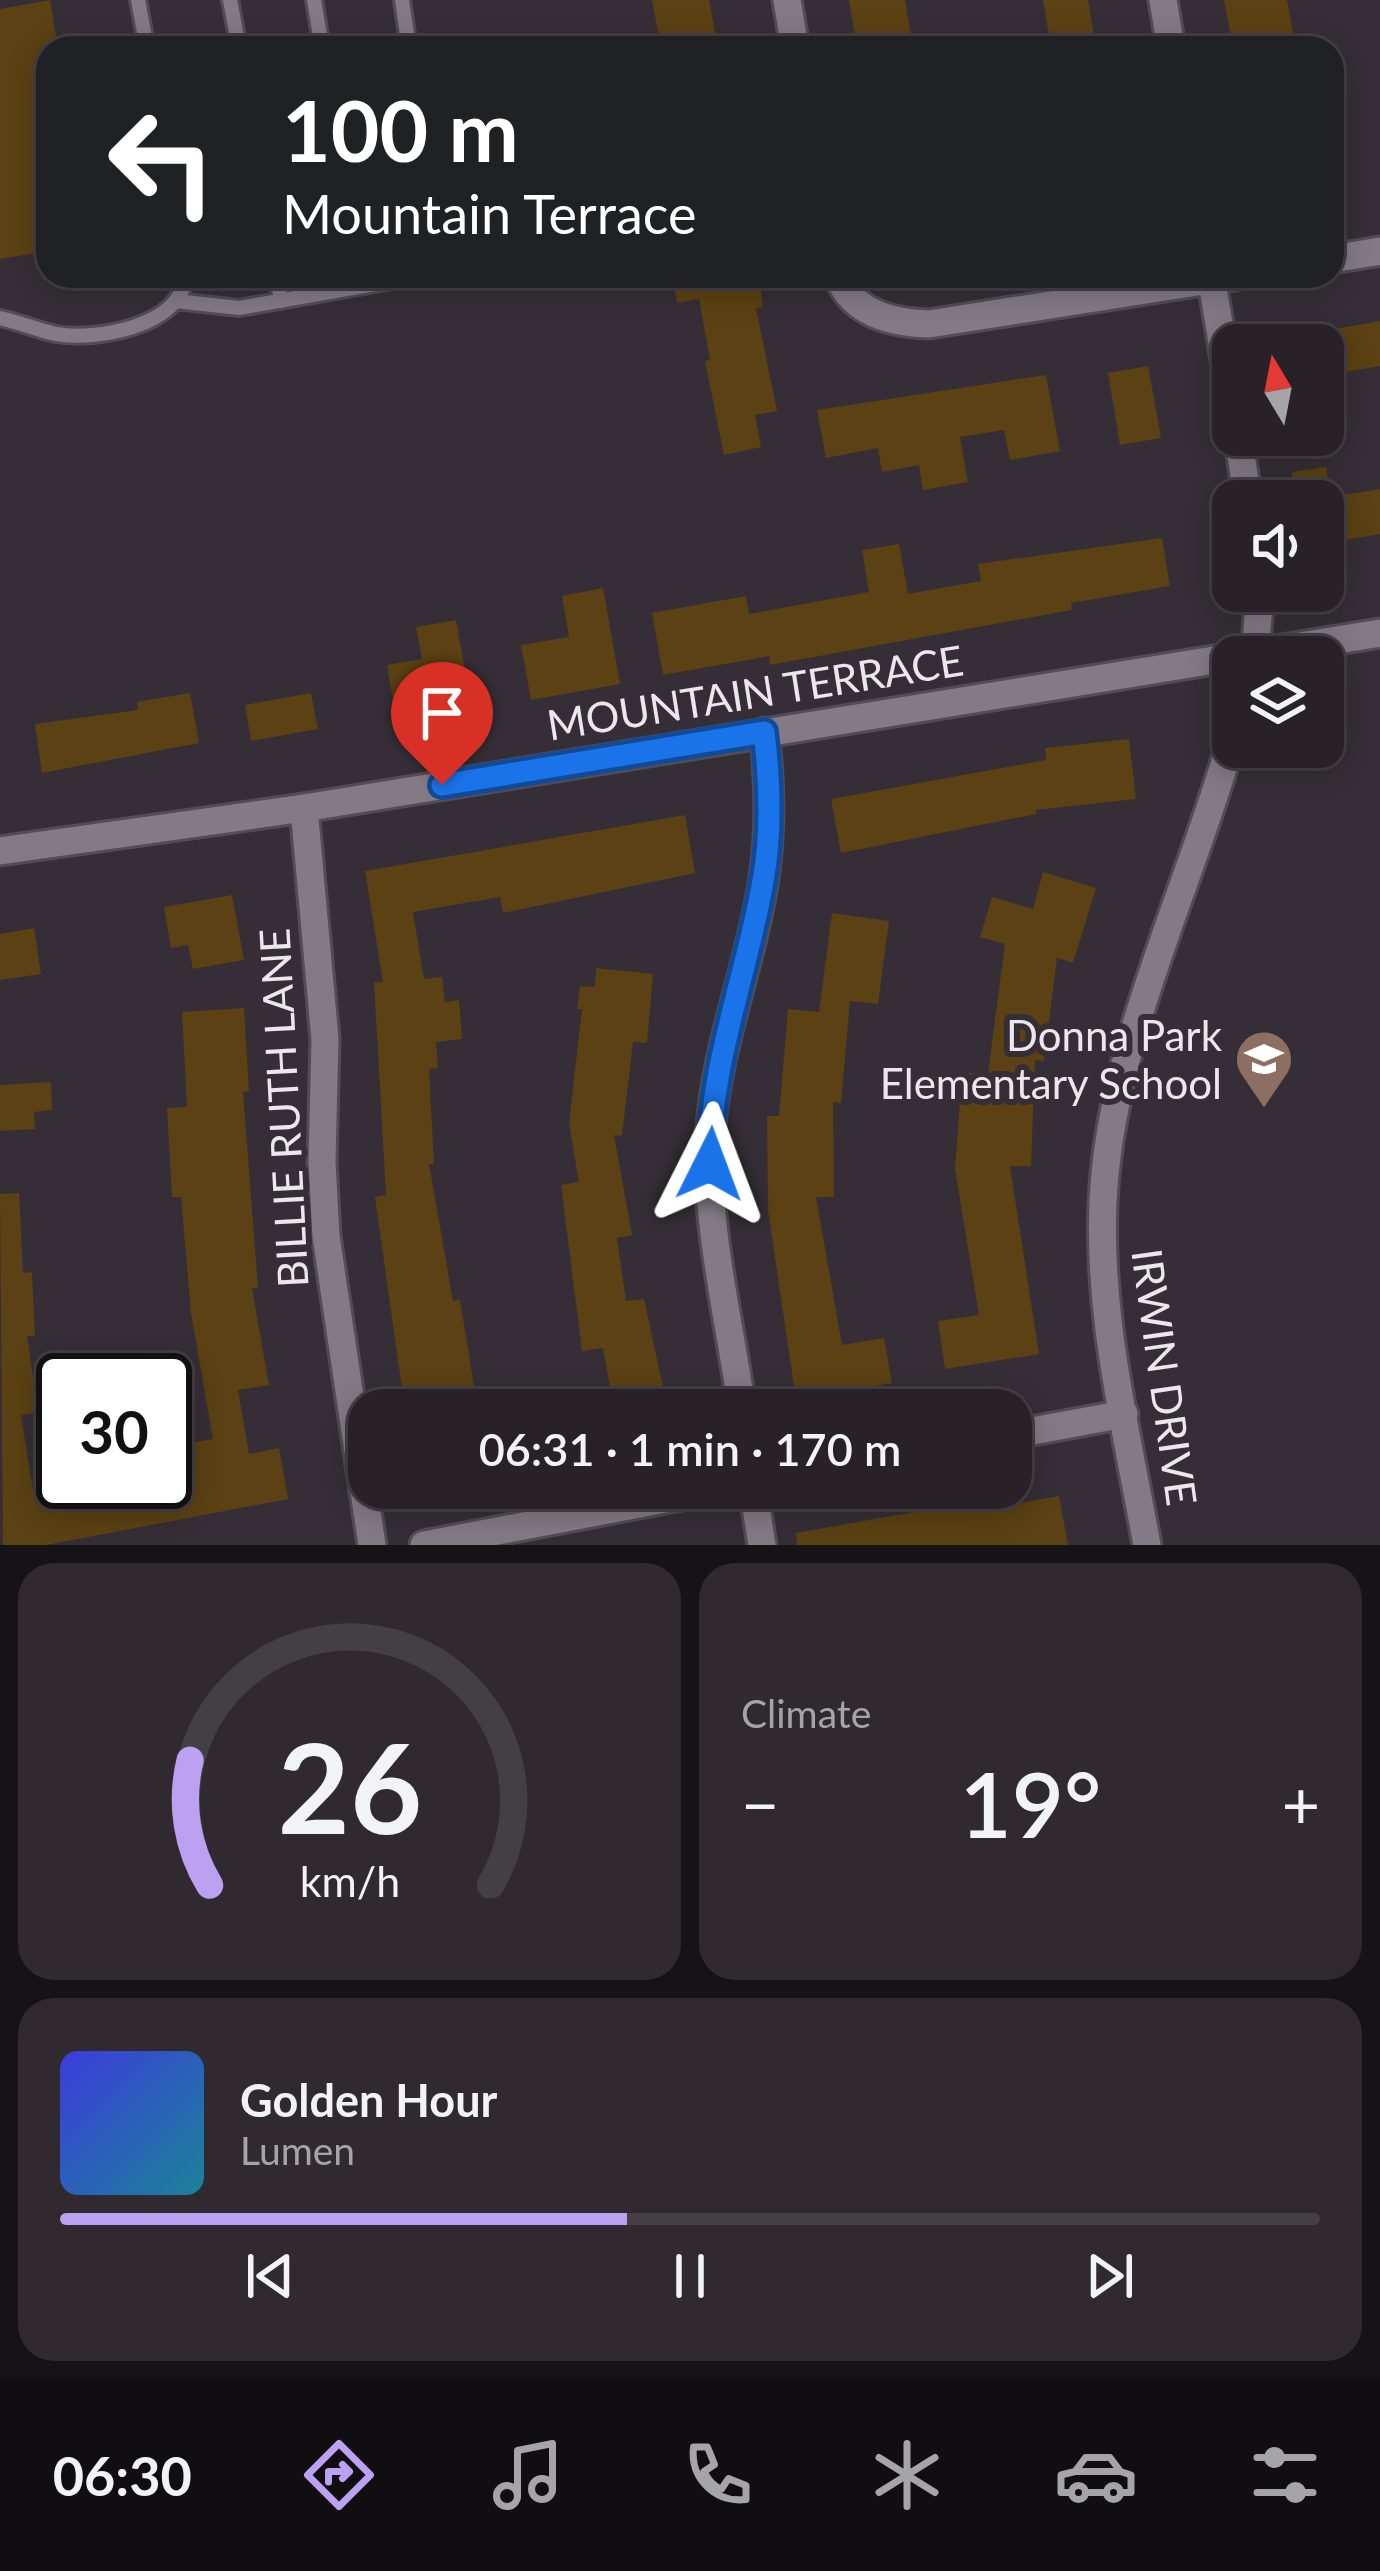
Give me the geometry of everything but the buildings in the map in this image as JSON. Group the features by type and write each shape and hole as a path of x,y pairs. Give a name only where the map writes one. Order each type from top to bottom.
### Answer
{"street":[{"path":"787,0 793,36"},
{"path":"1163,0 1169,36"},
{"path":"1344,257 1380,251"},
{"path":"846,288 871,312 898,323 929,324 1151,288"},
{"path":"1220,288 1224,324"},
{"name":"MOUNTAIN TERRACE","path":"1344,639 1380,633"},
{"name":"MOUNTAIN TERRACE","path":"0,850 304,808 1212,662"},
{"path":"739,1389 711,1189 710,1139 715,1092 764,878 770,783 764,732"},
{"name":"IRWIN DRIVE","path":"1147,1545 1105,1295 1105,1171 1118,1099 1141,1018 1222,768"},
{"name":"BILLIE RUTH LANE","path":"304,808 324,1020 326,1236 372,1545"},
{"path":"1032,1431 1124,1414"},
{"path":"424,1545 613,1509"},
{"path":"756,1509 762,1545"}],"lane":[{"path":"138,0 145,36"},
{"path":"230,0 236,36"},
{"path":"314,0 320,36"},
{"path":"402,0 408,36"},
{"path":"0,318 84,335 143,323 176,301 184,288"},
{"path":"279,288 281,301"},
{"path":"176,301 239,308 332,288"}],"place":[{"name":"Donna Park Elementary School","path":"1264,1110"}],"route":[{"path":"442,785 764,732 770,783 764,878 715,1092 710,1164"}]}
